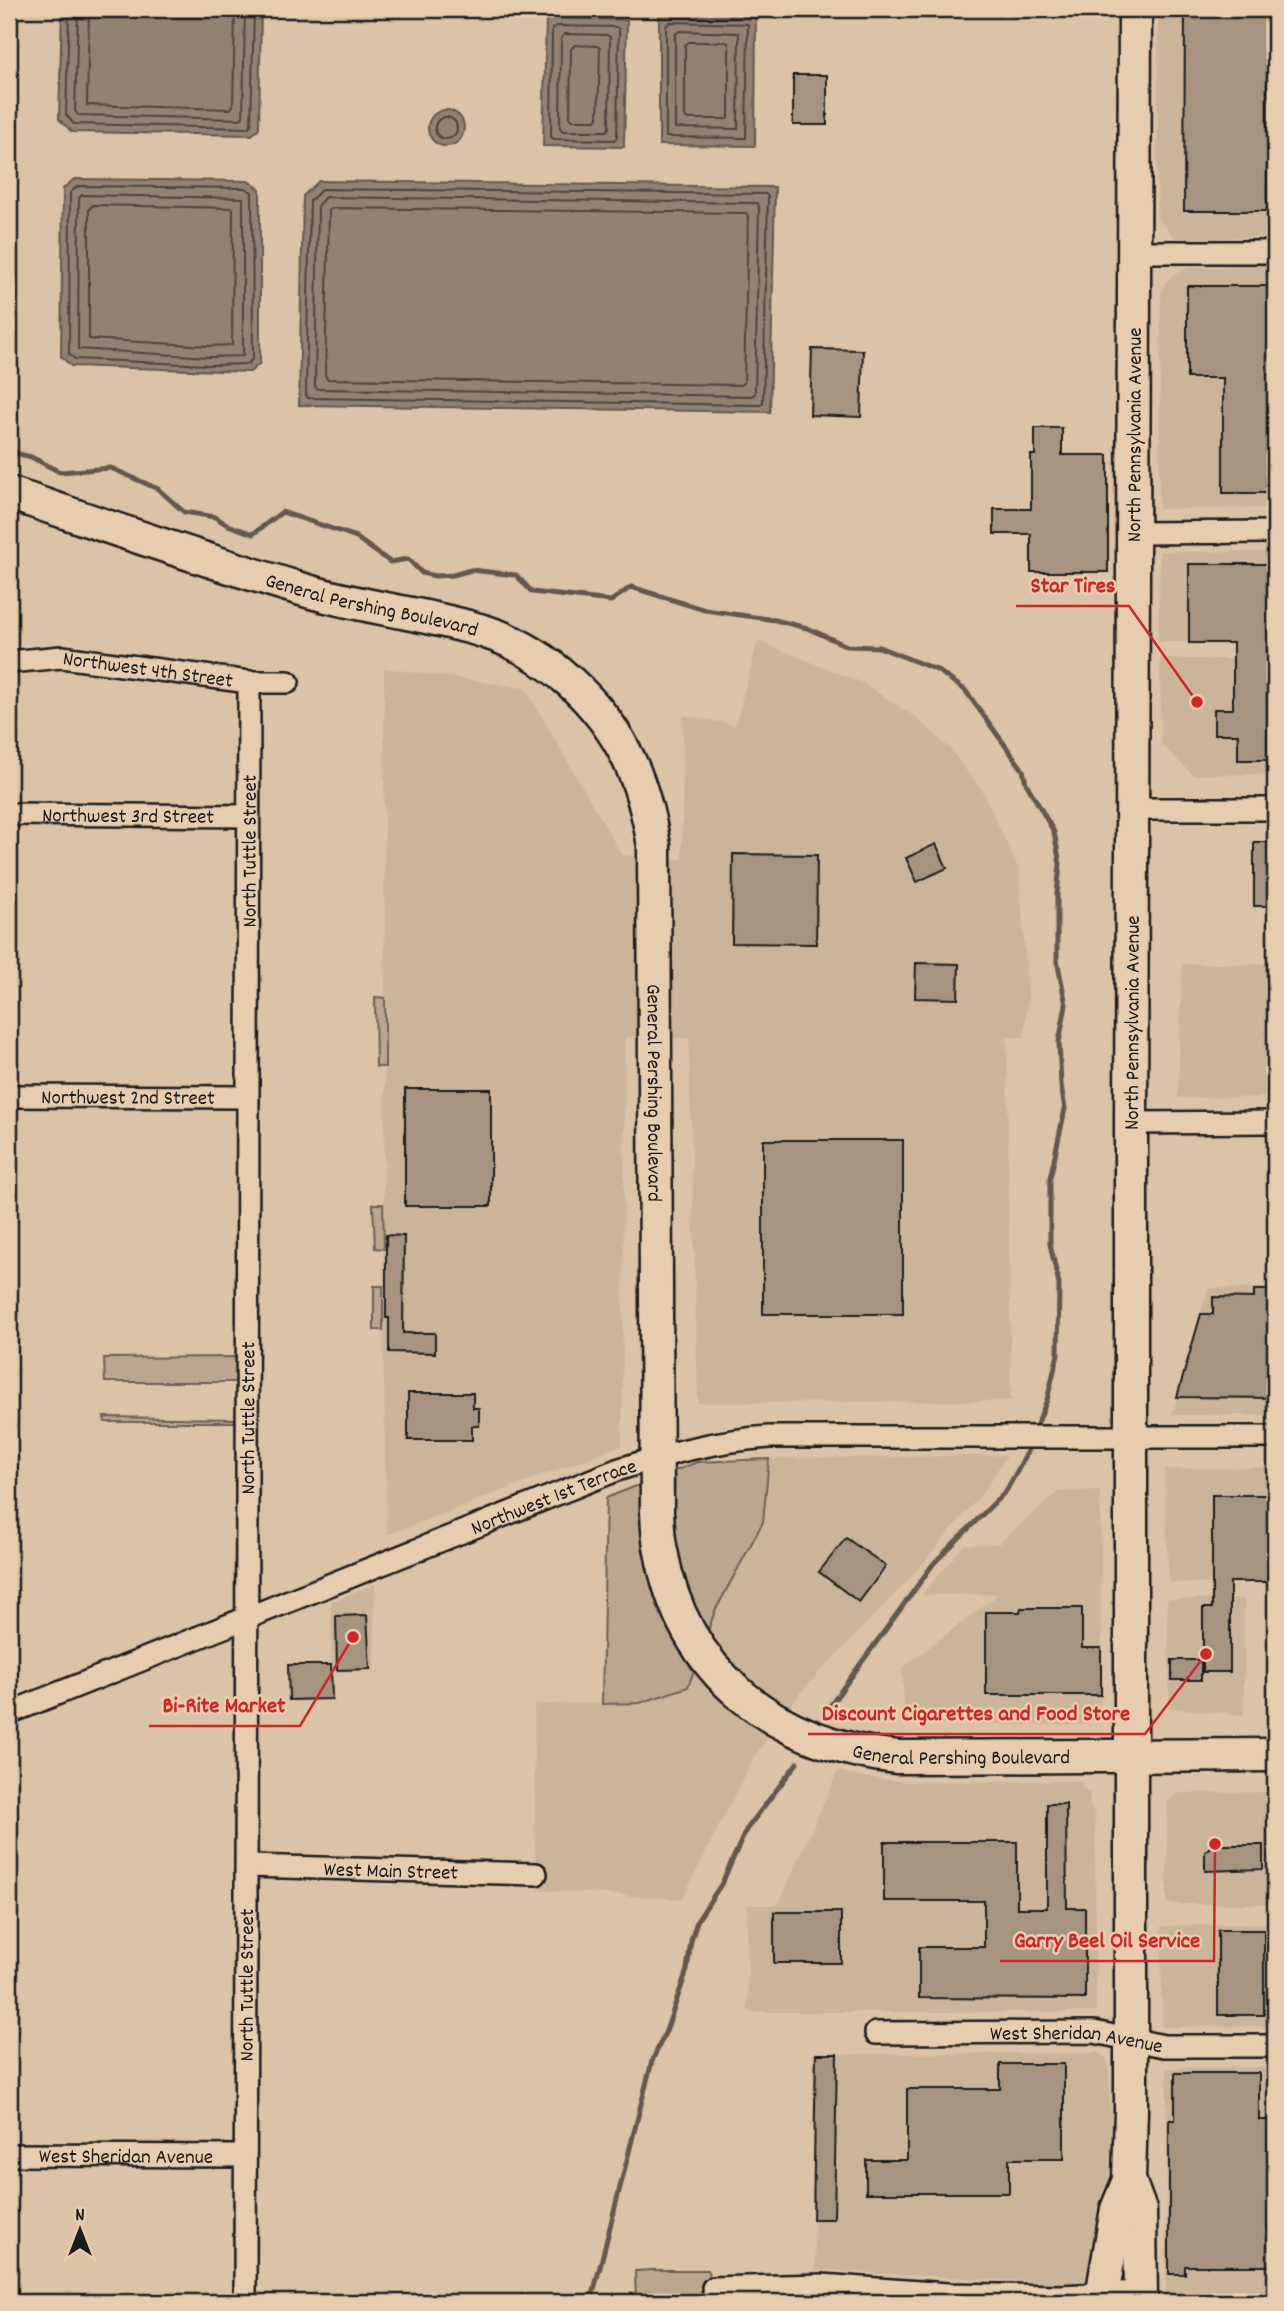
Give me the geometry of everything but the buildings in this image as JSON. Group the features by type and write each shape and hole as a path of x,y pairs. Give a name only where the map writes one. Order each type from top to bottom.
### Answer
{"main road":[{"name":"North Pennsylvania Avenue","path":"1129,2180 1135,9"},
{"name":"General Pershing Boulevard","path":"9,493 302,590 353,604 458,624 490,633 540,659 589,702 610,727 628,759 649,815 654,846 657,1513 660,1550 669,1586 682,1619 698,1647 743,1697 765,1714 817,1741 869,1754 897,1757 1131,1756"},
{"path":"1131,1756 1275,1755"},
{"path":"1129,2180 1140,2210 1141,2297"},
{"path":"1102,2298 1117,2209 1129,2180"}],"street":[{"path":"1135,251 1275,252"},
{"path":"1133,533 1275,533"},
{"name":"Northwest 4th Street","path":"9,662 62,657 249,682 288,682"},
{"name":"North Tuttle Street","path":"245,2302 249,682"},
{"path":"1133,809 1275,809"},
{"name":"Northwest 3rd Street","path":"9,814 248,816"},
{"name":"Northwest 2nd Street","path":"9,1096 247,1097"},
{"path":"1131,1123 1275,1122"},
{"name":"Northwest 1st Terrace","path":"9,1713 568,1489 692,1447 769,1437 1275,1437"},
{"name":"West Main Street","path":"247,1866 536,1874"},
{"name":"West Sheridan Avenue","path":"876,2033 1094,2032 1164,2046 1275,2046"},
{"name":"West Sheridan Avenue","path":"9,2155 244,2156"},
{"path":"713,2288 821,2285 948,2294 1141,2297"}],"shaded area":[{"path":"1158,9 1275,9 1275,237 1176,239 1157,218"},
{"path":"1275,264 1275,508 1159,509 1161,295 1165,282 1188,268"},
{"path":"1160,551 1275,552 1275,642 1158,642"},
{"path":"758,641 863,683 917,718 949,748 983,792 1019,870 1028,996 1024,1037 1007,1037 1011,1401 698,1403 689,1038 625,1037 622,1445 387,1535 383,1330 384,668 525,688 622,855 682,859 683,715 735,725"},
{"path":"1160,659 1275,659 1275,774 1193,775 1161,744"},
{"path":"1182,964 1275,964 1275,1097 1178,1098"},
{"path":"375,997 385,998 385,1067 376,1067"},
{"path":"373,1204 383,1204 384,1249 375,1248"},
{"path":"374,1286 383,1286 383,1330 374,1330"},
{"path":"1208,1288 1275,1288 1275,1415 1172,1415"},
{"path":"236,1357 236,1382 105,1382 104,1358"},
{"path":"104,1417 235,1419 235,1422 105,1422"},
{"path":"1007,1455 985,1490 912,1576 800,1693 754,1757 682,1899 538,1890 534,1704 640,1703 688,1687 715,1611 763,1522 769,1459"},
{"path":"769,1459 763,1522 715,1611 688,1687 640,1703 602,1704 606,1498 697,1462"},
{"path":"1275,1467 1275,1584 1169,1583 1164,1469"},
{"path":"1100,1490 1102,1698 1091,1722 1076,1725 905,1723 902,1668 999,1594 922,1595 964,1545 998,1544 1058,1492"},
{"path":"375,1584 374,1671 332,1672 331,1602"},
{"path":"1167,1599 1244,1599 1244,1715 1170,1708"},
{"path":"838,1771 906,1782 1083,1783 1081,1788 1090,1793 1089,1802 1095,1815 1096,2012 748,2012 747,1905 778,1905"},
{"path":"1275,1792 1275,1904 1167,1904 1167,1802 1179,1793"},
{"path":"1275,1923 1275,2026 1162,2027 1161,1926"},
{"path":"1099,2053 1108,2060 1112,2128 1110,2170 1094,2274 1080,2284 815,2270 813,2054"},
{"path":"1275,2067 1275,2302 1166,2302 1167,2068"},
{"path":"708,2270 711,2302 636,2302 635,2271"}],"water":[{"path":"62,9 261,9 259,128 252,135 72,132 59,119"},
{"path":"659,15 756,16 755,146 659,145"},
{"path":"546,18 627,20 624,147 543,146"},
{"path":"446,110 459,115 464,128 459,141 446,146 433,141 428,128 433,115"},
{"path":"74,179 248,181 260,189 260,363 250,372 71,366 61,356 63,189"},
{"path":"319,181 775,187 770,412 299,405 303,196"}],"waterway":[{"path":"9,447 15,453 31,457 60,472 111,468 158,489 184,512 215,517 253,534 282,512 354,536 390,562 408,559 422,573 435,576 471,570 516,575 532,592 611,601 631,587 705,610 775,620 807,628 847,646 879,647 937,670 965,690 1023,770 1026,783 1054,832 1060,864 1057,960 1066,1005 1059,1042 1065,1109 1050,1178 1050,1244 1059,1284 1058,1354 1047,1400 1034,1432"},
{"path":"827,1710 934,1563 1006,1491 1031,1441"},
{"path":"591,2302 652,2061 666,2031 687,1970 697,1921 722,1883 746,1830 797,1763"}],"place":[{"name":"Star Tires","path":"1197,702"},
{"name":"Bi-Rite Market","path":"353,1637"},
{"name":"Discount Cigarettes and Food Store","path":"1206,1654"},
{"name":"Garry Beel Oil Service","path":"1215,1844"}]}
